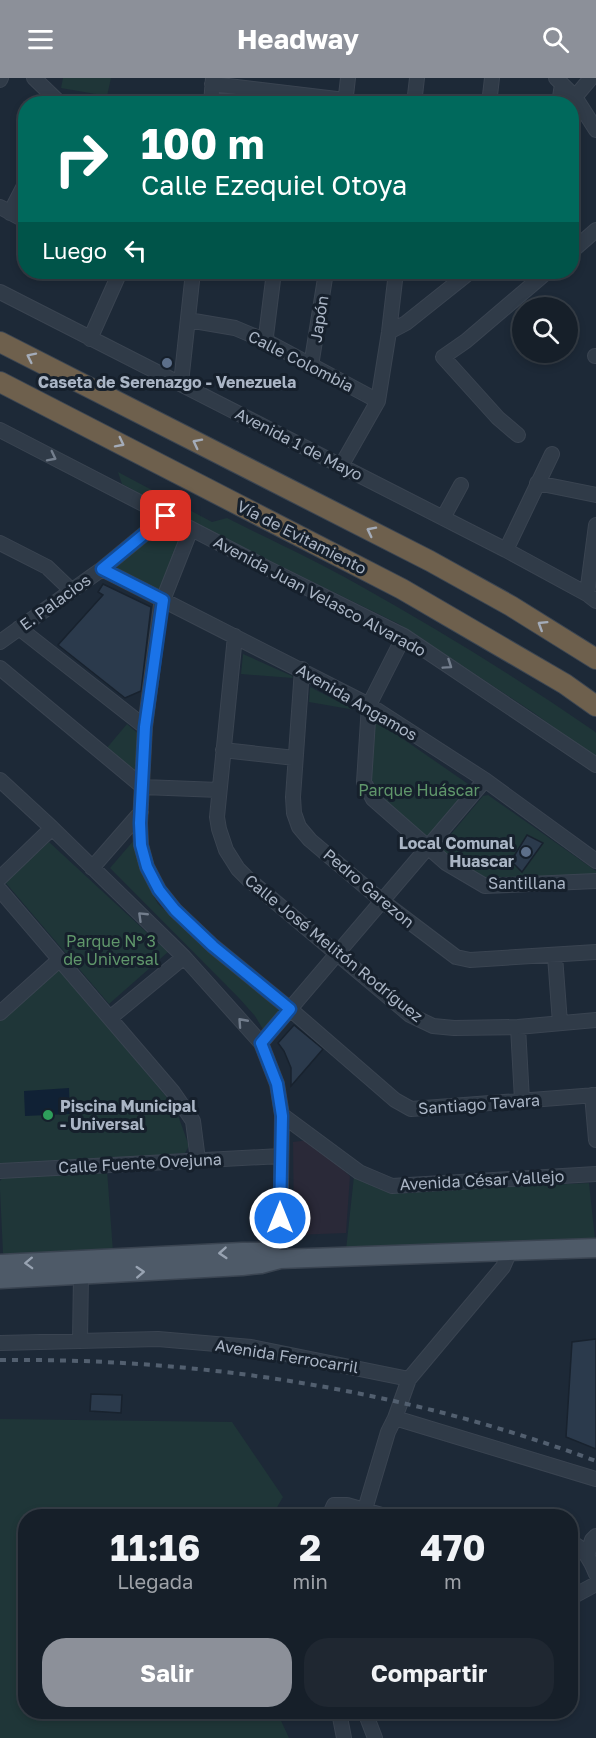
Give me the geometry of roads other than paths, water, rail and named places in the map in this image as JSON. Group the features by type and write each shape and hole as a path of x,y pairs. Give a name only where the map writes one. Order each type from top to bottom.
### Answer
{"highway":[{"path":"0,342 430,561 511,606 596,659"},
{"name":"Vía de Evitamiento","path":"0,382 402,589 565,684 596,706"},
{"path":"565,684 596,722"}],"main road":[{"path":"0,1279 242,1266 280,1259 596,1248"},
{"path":"0,1264 242,1252 271,1254 280,1259"}],"street":[{"path":"34,78 53,96"},
{"path":"346,96 348,78"},
{"path":"415,96 417,78"},
{"path":"490,96 492,78"},
{"path":"577,96 591,78"},
{"path":"212,96 213,81 278,96"},
{"path":"559,81 573,96"},
{"path":"579,104 596,130"},
{"path":"5,210 18,193"},
{"path":"579,245 596,230"},
{"path":"90,339 117,279"},
{"path":"181,383 192,279"},
{"path":"268,342 266,336 273,279"},
{"name":"Japón","path":"311,366 325,279"},
{"path":"341,466 378,401 395,279"},
{"path":"389,332 406,323 461,279"},
{"path":"518,435 498,418 443,357 466,341 539,279"},
{"name":"Avenida 1 de Mayo","path":"0,292 506,550 592,598"},
{"name":"Calle Colombia","path":"188,320 235,328 268,342 378,401"},
{"name":"Avenida Juan Velasco Alvarado","path":"0,430 404,636 596,765"},
{"path":"506,550 552,454"},
{"path":"537,483 596,495"},
{"path":"443,518 461,485"},
{"name":"E. Palacios","path":"0,642 102,569 166,516"},
{"path":"592,598 596,525"},
{"name":"Santiago Tavara","path":"191,529 163,600 145,727 141,812 143,856 159,890 175,910 213,946 395,1100 411,1109 594,1095"},
{"path":"0,543 47,567 71,590"},
{"name":"Avenida Angamos","path":"102,569 369,705 485,780 596,861"},
{"path":"19,628 145,727"},
{"name":"Calle José Melitón Rodríguez","path":"235,636 219,790 219,829 221,840 231,860 248,879 410,1015 425,1024 444,1028 518,1027 596,1020"},
{"name":"Santillana","path":"404,636 369,705 364,775 366,789 373,799 446,863 485,886 596,881"},
{"path":"0,668 143,787 219,790"},
{"name":"Pedro Garezon","path":"302,669 293,797 294,813 299,826 310,840 382,901 456,957 470,960 596,952"},
{"path":"223,750 295,758"},
{"path":"0,780 184,957 261,1043 277,1084 282,1116 280,1259"},
{"path":"261,1043 338,956 485,780"},
{"path":"92,868 141,812"},
{"path":"0,878 52,828"},
{"path":"0,890 173,1092 193,1121 198,1160"},
{"path":"555,956 560,1023"},
{"path":"110,1018 184,957"},
{"path":"0,1013 59,960"},
{"path":"518,1027 522,1100"},
{"path":"594,1095 596,1140"},
{"name":"Avenida César Vallejo","path":"282,1116 359,1172 392,1186 596,1174"},
{"name":"Calle Fuente Ovejuna","path":"0,1171 280,1156"},
{"path":"365,1509 388,1432 409,1379 503,1267 510,1251"},
{"path":"80,1341 81,1275"},
{"name":"Avenida Ferrocarril","path":"0,1343 158,1339 251,1347 409,1379"},
{"path":"395,1419 596,1479"},
{"path":"332,1509 334,1505 347,1505 355,1509"},
{"path":"587,1556 592,1540 596,1536"},
{"path":"578,1545 587,1556 596,1581 578,1593"},
{"path":"341,1719 345,1738"},
{"path":"368,1719 375,1738"}],"water":[{"path":"69,1088 70,1114 25,1116 24,1091"}],"railway":[{"path":"0,1360 152,1365 228,1372 303,1383 377,1397 451,1415 524,1436 596,1461"}],"place":[{"name":"Caseta de Serenazgo - Venezuela","path":"167,363"},
{"name":"Local Comunal Huascar","path":"526,852"},
{"name":"Piscina Municipal - Universal","path":"48,1115"}],"park label":[{"name":"Parque Huáscar","path":"419,790"},
{"name":"Parque Nº 3 de Universal","path":"111,950"}]}
